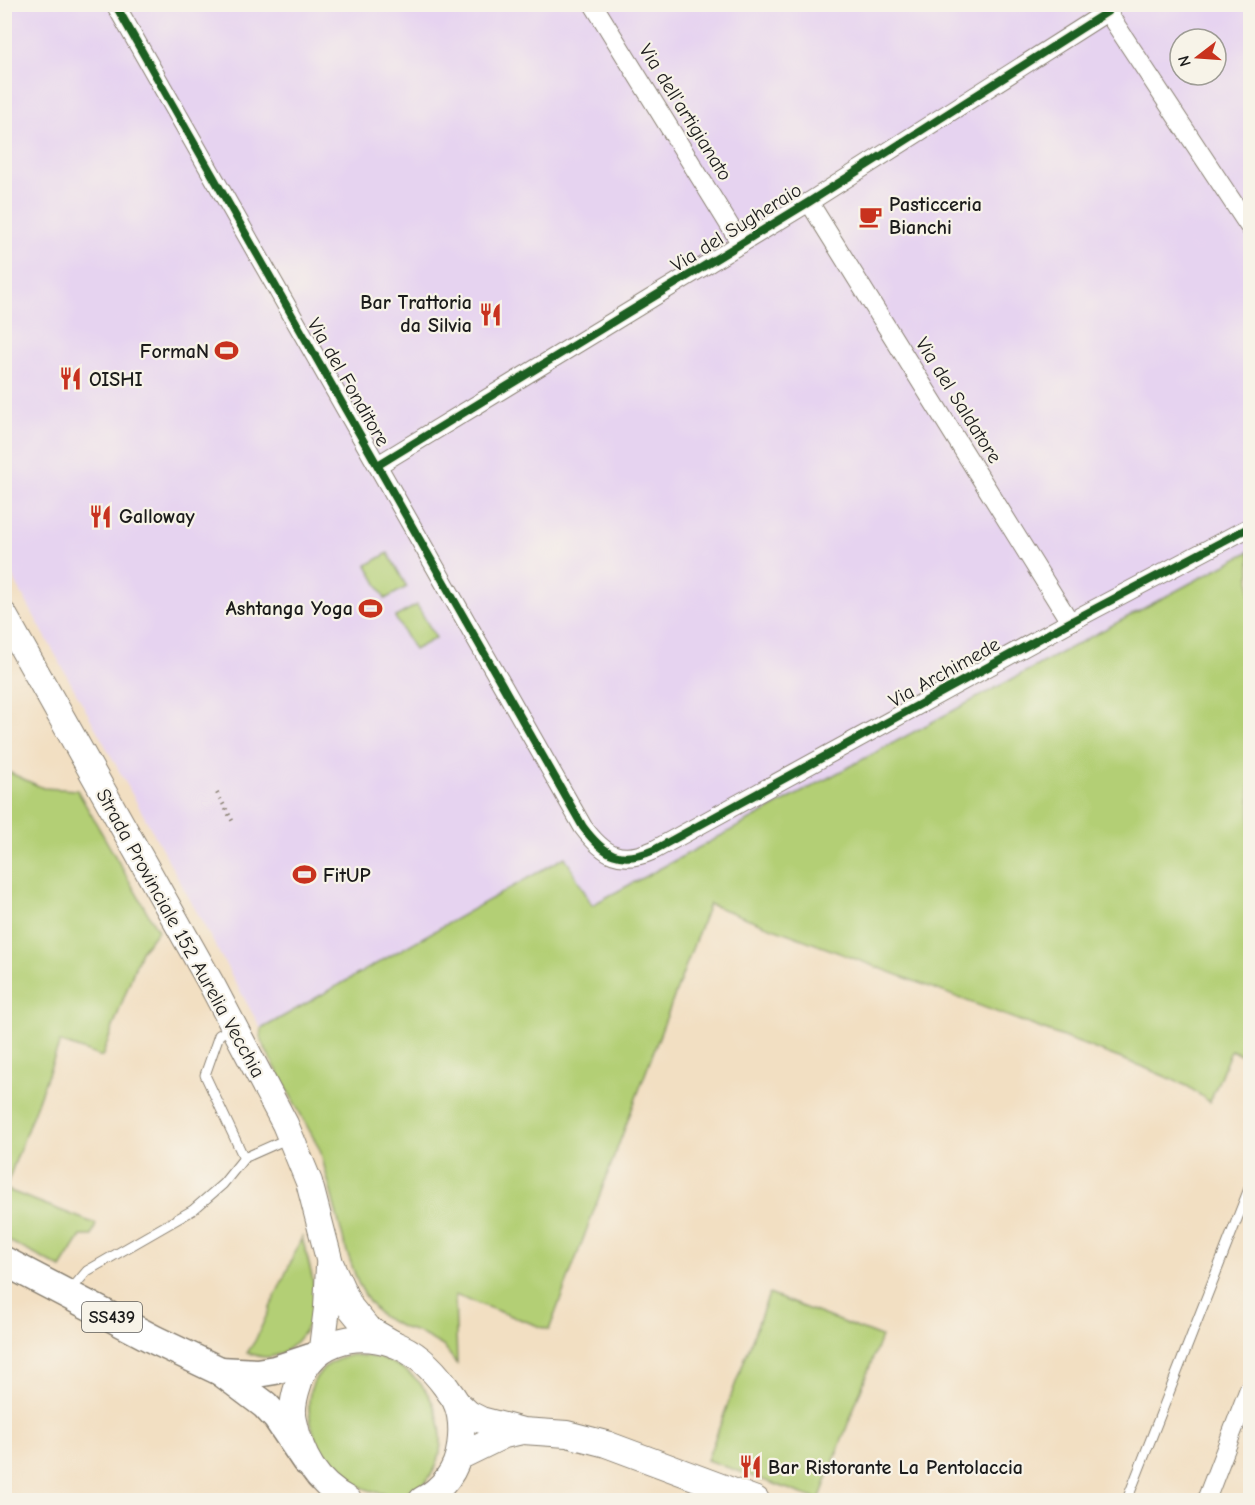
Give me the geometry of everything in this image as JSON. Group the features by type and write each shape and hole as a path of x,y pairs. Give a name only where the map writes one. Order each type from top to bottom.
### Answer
{"main road":[{"name":"Strada Provinciale 152 Aurelia Vecchia","path":"4,615 234,1026 291,1137 309,1182 330,1263 350,1307 358,1320 368,1329 428,1365 456,1402 462,1435 455,1466 456,1500"},
{"name":"SS439","path":"4,1261 155,1340 220,1371 277,1418 306,1461"},
{"name":"Strada Provinciale 152 Aurelia Vecchia","path":"330,1263 327,1308 316,1353 302,1371 293,1408 297,1436 306,1461 327,1487 348,1500"},
{"name":"Strada Provinciale 152 Aurelia Vecchia","path":"316,1353 357,1338 394,1344"},
{"name":"SS439","path":"220,1371 274,1370 316,1353"},
{"path":"456,1402 469,1414 481,1420 523,1431 567,1434 606,1444 756,1500"},
{"path":"422,1500 438,1490 455,1466 504,1435 523,1431"}],"street":[{"name":"Via del Fonditore","path":"116,4 583,826 597,844 607,852 627,857 654,850"},
{"name":"Via dell'artigianato","path":"593,4 741,244"},
{"name":"Via del Sugheraio","path":"378,465 809,202 1105,8"},
{"path":"1105,8 1251,228"},
{"name":"Via del Saldatore","path":"809,202 1070,622"},
{"name":"Via Archimede","path":"654,850 1070,622 1251,527"},
{"path":"1206,1500 1251,1386"}],"lane":[{"path":"234,1026 219,1035 205,1075 244,1158"},
{"path":"68,1294 87,1271 193,1210 223,1184 244,1158 291,1137"},
{"path":"1127,1500 1251,1186"}],"path":[{"path":"217,793 233,822"}],"shaded area":[{"path":"4,5 1250,5 1250,551 592,905 565,857 261,1029 5,563"}],"green space":[{"path":"1250,551 1250,1058 1231,1050 1210,1102 1187,1086 1143,1067 709,904 549,1330 455,1295 457,1364 443,1346 418,1332 382,1317 369,1302 358,1283 345,1246 320,1150 261,1041 261,1029 565,857 592,905"},
{"path":"388,553 407,587 385,599 367,565"},
{"path":"417,605 436,638 414,650 395,617"},
{"path":"4,770 43,788 77,790 158,931 141,951 102,1057 60,1042 5,1189 96,1224 92,1236 81,1236 61,1268 5,1239"},
{"path":"302,1237 315,1299 308,1324 290,1347 274,1356 265,1357 247,1353 255,1341"},
{"path":"769,1294 881,1337 819,1500 707,1460"},
{"path":"352,1355 378,1358 401,1367 415,1378 433,1404 441,1436 440,1452 436,1467 427,1480 415,1490 400,1494 385,1494 356,1484 329,1464 317,1444 309,1405 313,1382 327,1365"}],"cycle path":[{"path":"115,4 583,827 598,845 614,855 632,857 654,850 1070,622 1250,527"},
{"path":"378,465 809,202 1107,12"}],"place":[{"name":"Pasticceria Bianchi","path":"871,216"},
{"name":"Bar Trattoria da Silvia","path":"490,314"},
{"name":"FormaN","path":"227,351"},
{"name":"OISHI","path":"71,379"},
{"name":"Galloway","path":"101,516"},
{"name":"Ashtanga Yoga","path":"371,608"},
{"name":"FitUP","path":"305,875"},
{"name":"Bar Ristorante La Pentolaccia","path":"750,1467"}]}
